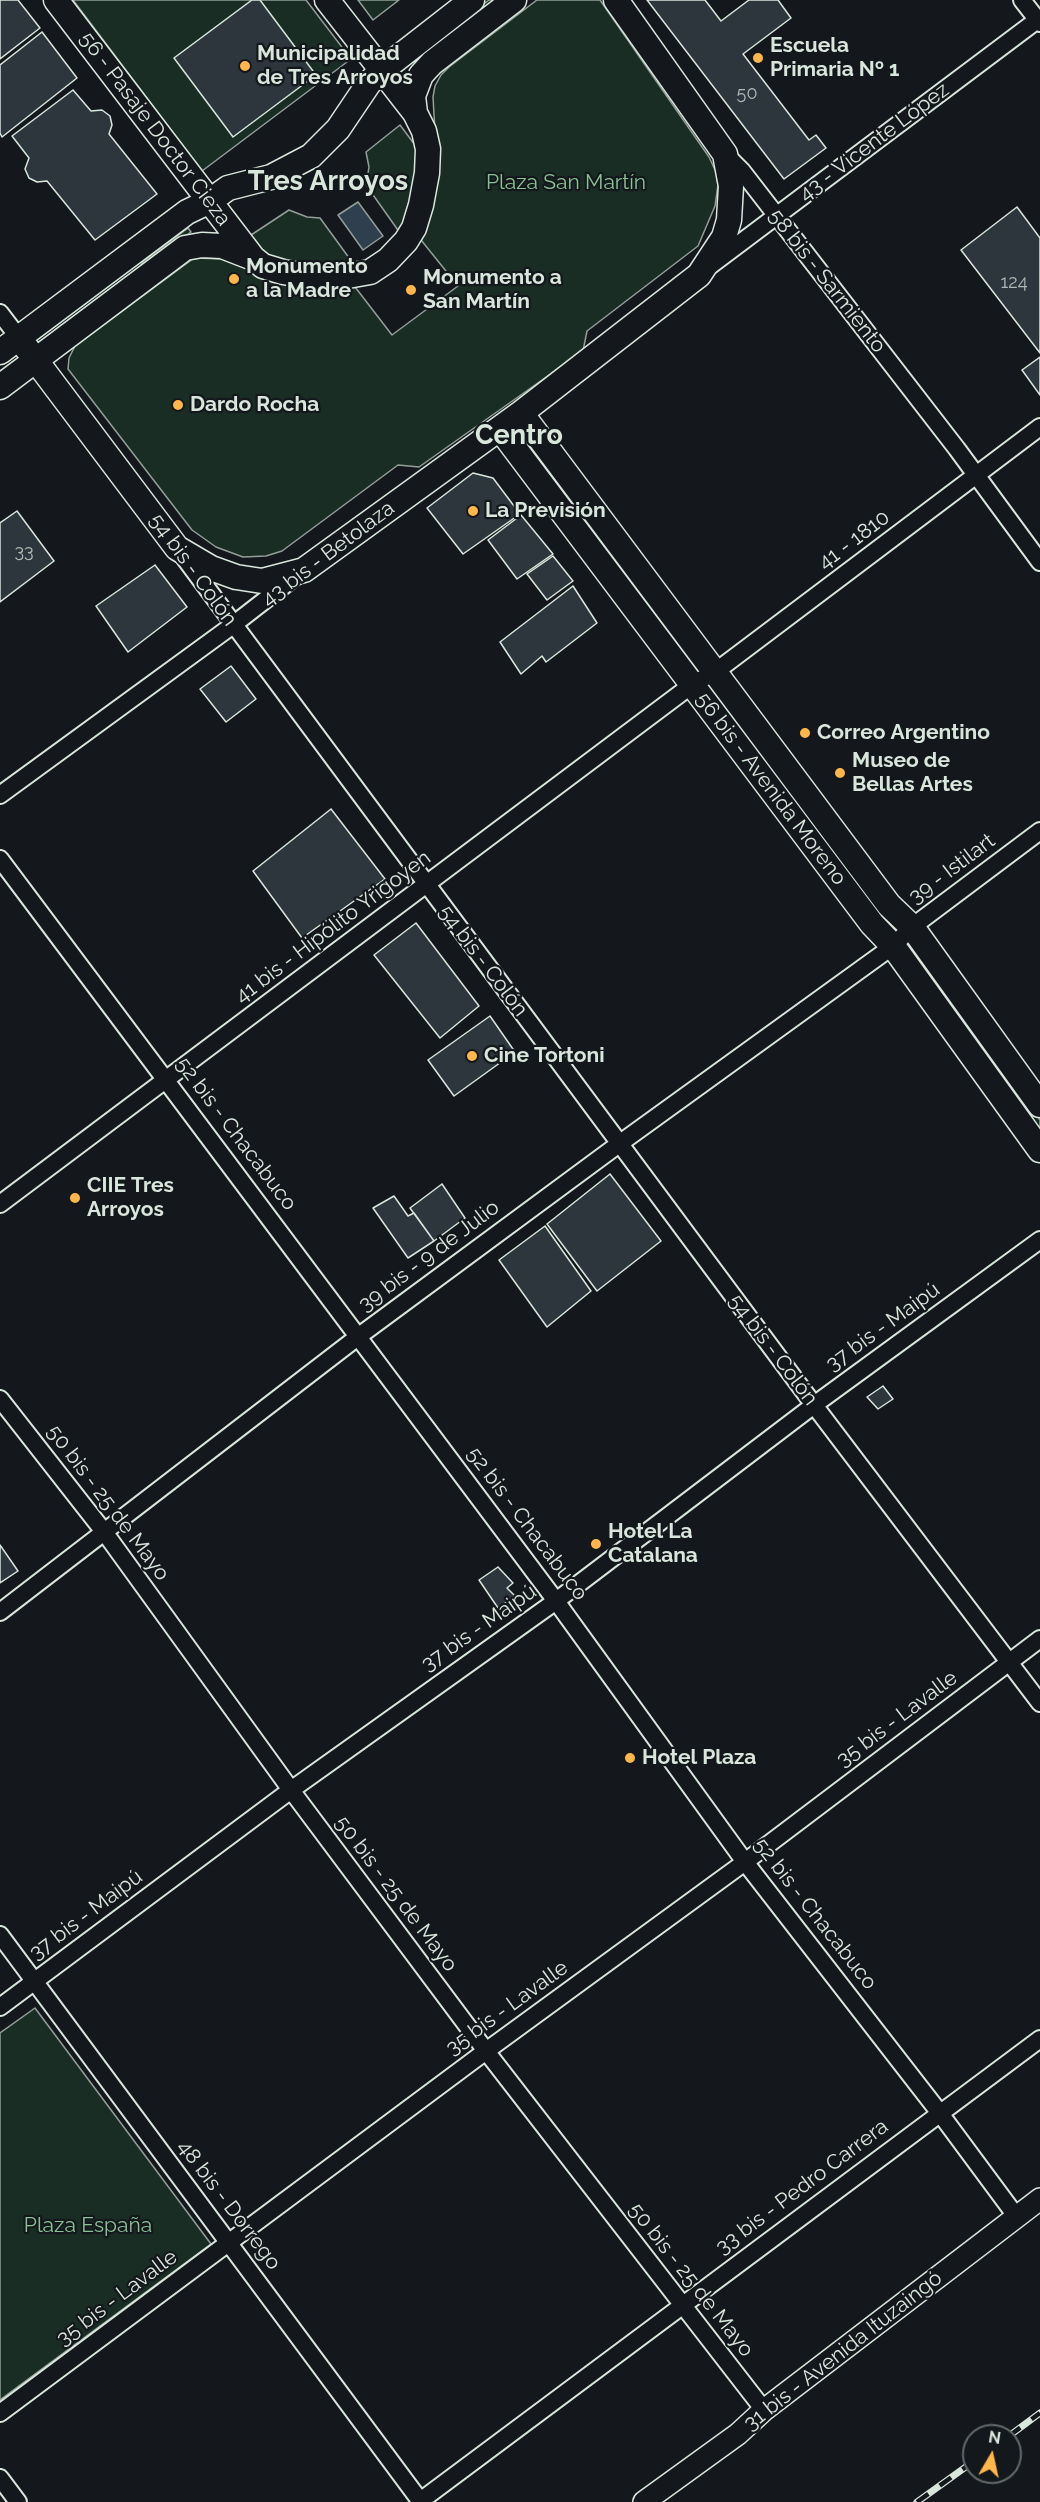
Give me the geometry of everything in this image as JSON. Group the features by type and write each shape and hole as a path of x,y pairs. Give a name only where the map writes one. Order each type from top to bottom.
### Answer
{"main road":[{"name":"56 - Pasaje Doctor Cieza","path":"56,0 253,258"},
{"path":"0,387 185,248 202,245 222,246 253,258 263,266 283,272 314,277 342,278 370,272 388,260 406,241 414,228 426,180 428,149 424,131 415,113 327,0"},
{"path":"9,345 187,212 210,201 228,188 271,177 311,156 338,129 369,83 381,70 472,0"},
{"path":"415,113 413,96 421,75 432,63 514,0"},
{"name":"58 bis - Sarmiento","path":"616,0 725,154"},
{"path":"699,275 724,237 729,220 731,186 725,154"},
{"name":"43 - Vicente López","path":"510,421 699,275"},
{"name":"54 bis - Colón","path":"9,345 37,360 177,548"},
{"name":"43 bis - Betolaza","path":"304,570 510,421"},
{"name":"56 bis - Avenida Moreno","path":"510,421 715,672 889,905 912,927 1040,1105"},
{"name":"56 bis - Avenida Moreno","path":"510,421 693,684 872,924 893,946 1040,1150"},
{"path":"177,548 211,568 236,577 262,581 304,570"}],"street":[{"path":"1022,0 1039,20"},
{"name":"43 - Vicente López","path":"699,275 1039,20"},
{"name":"58 bis - Sarmiento","path":"725,154 742,171 978,476 1040,562"},
{"path":"0,313 9,345"},
{"name":"41 - 1810","path":"693,684 715,672 978,476 1040,427"},
{"name":"54 bis - Colón","path":"177,548 814,1405 1040,1703"},
{"name":"43 bis - Betolaza","path":"0,795 233,625 304,570"},
{"name":"41 bis - Hipólito Yrigoyen","path":"0,1204 693,684"},
{"name":"39 - Istilart","path":"893,946 912,927 1040,831"},
{"name":"52 bis - Chacabuco","path":"0,859 556,1601 745,1862 939,2112 1016,2216"},
{"name":"39 bis - 9 de Julio","path":"0,1612 359,1336 893,946"},
{"name":"37 bis - Maipú","path":"0,2007 291,1790 556,1601 814,1405 1040,1240"},
{"name":"50 bis - 25 de Mayo","path":"0,1399 105,1533 291,1790 486,2051 764,2410"},
{"name":"35 bis - Lavalle","path":"0,2413 486,2051 745,1862 1040,1639"},
{"name":"48 bis - Dorrego","path":"0,1935 420,2502"},
{"name":"33 bis - Pedro Carrera","path":"420,2502 939,2112 1040,2039"},
{"name":"31 bis - Avenida Ituzaingó","path":"644,2502 738,2434 764,2410 1040,2199"},
{"path":"0,2478 18,2502"}],"green space":[{"path":"73,0 306,0 351,59 202,171"},
{"path":"358,0 399,0 373,20"},
{"path":"489,0 497,0 417,62 414,58"},
{"name":"Plaza San Martín","path":"537,0 600,0 709,157 716,172 718,185 715,206 698,246 587,331 583,351 419,467 398,465 282,551 266,556 243,557 216,547 192,530 68,369 69,358 75,346 194,258 223,259 352,283 392,335 458,286 417,235 436,150 433,97 435,86 449,67"},
{"path":"400,125 415,145 420,173 400,233 366,185 369,167 366,152"},
{"path":"289,210 307,217 320,218 355,266 341,271 272,261 248,237"},
{"path":"188,228 191,232 62,332 138,270 143,262"},
{"path":"549,466 687,652 681,656 543,471"},
{"path":"735,713 873,899 867,904 729,718"},
{"path":"935,979 1040,1120 1040,1133 928,983"},
{"name":"Plaza España","path":"35,2008 211,2244 0,2400 0,2033"}],"water":[{"path":"358,202 383,236 363,250 338,215"}],"building":[{"path":"0,0 18,0 40,28 0,59"},
{"name":"Municipalidad de Tres Arroyos","path":"252,0 260,0 316,75 233,137 174,58"},
{"name":"Escuela Primaria Nº 1","path":"647,0 705,0 721,21 749,0 778,0 791,18 743,54 809,140 816,135 826,148 784,179"},
{"path":"42,32 77,78 2,137 0,133 0,65"},
{"path":"73,90 91,111 102,110 110,116 112,125 109,134 157,194 95,240 47,181 37,182 29,178 25,169 29,158 12,136"},
{"path":"1017,207 1040,238 1040,353 961,250"},
{"path":"1040,357 1040,395 1022,370"},
{"name":"La Previsión","path":"473,473 493,478 520,514 463,554 427,508"},
{"path":"17,511 54,561 0,602 0,523"},
{"path":"521,515 553,554 517,579 488,540"},
{"path":"553,556 573,581 547,600 527,574"},
{"path":"155,565 187,607 128,652 96,606"},
{"path":"573,586 597,623 546,662 542,656 521,674 500,642"},
{"path":"231,666 256,699 226,722 200,689"},
{"path":"331,809 385,879 302,938 253,871"},
{"path":"416,923 479,1006 440,1038 374,955"},
{"name":"Cine Tortoni","path":"490,1016 515,1052 454,1096 428,1060"},
{"path":"610,1174 661,1241 597,1291 547,1224"},
{"path":"442,1184 465,1218 434,1241 410,1208"},
{"path":"394,1196 408,1216 414,1213 434,1241 408,1258 373,1208"},
{"path":"545,1226 591,1291 547,1327 499,1260"},
{"path":"883,1386 893,1399 878,1409 867,1397"},
{"path":"0,1545 18,1571 0,1583"},
{"path":"498,1567 513,1583 507,1588 515,1596 498,1608 479,1580"}],"railway":[{"path":"1022,2426 1040,2413"},
{"path":"917,2502 962,2470"}],"place":[{"name":"Escuela Primaria Nº 1","path":"758,58"},
{"name":"Municipalidad de Tres Arroyos","path":"245,66"},
{"name":"Monumento a la Madre","path":"234,279"},
{"name":"Monumento a San Martín","path":"411,290"},
{"name":"Dardo Rocha","path":"178,405"},
{"name":"La Previsión","path":"473,511"},
{"name":"Correo Argentino","path":"805,733"},
{"name":"Museo de Bellas Artes","path":"840,773"},
{"name":"Cine Tortoni","path":"472,1056"},
{"name":"CIIE Tres Arroyos","path":"75,1198"},
{"name":"Hotel La Catalana","path":"596,1544"},
{"name":"Hotel Plaza","path":"630,1758"}],"district":[{"name":"Tres Arroyos","path":"328,182"},
{"name":"Centro","path":"519,436"}]}
